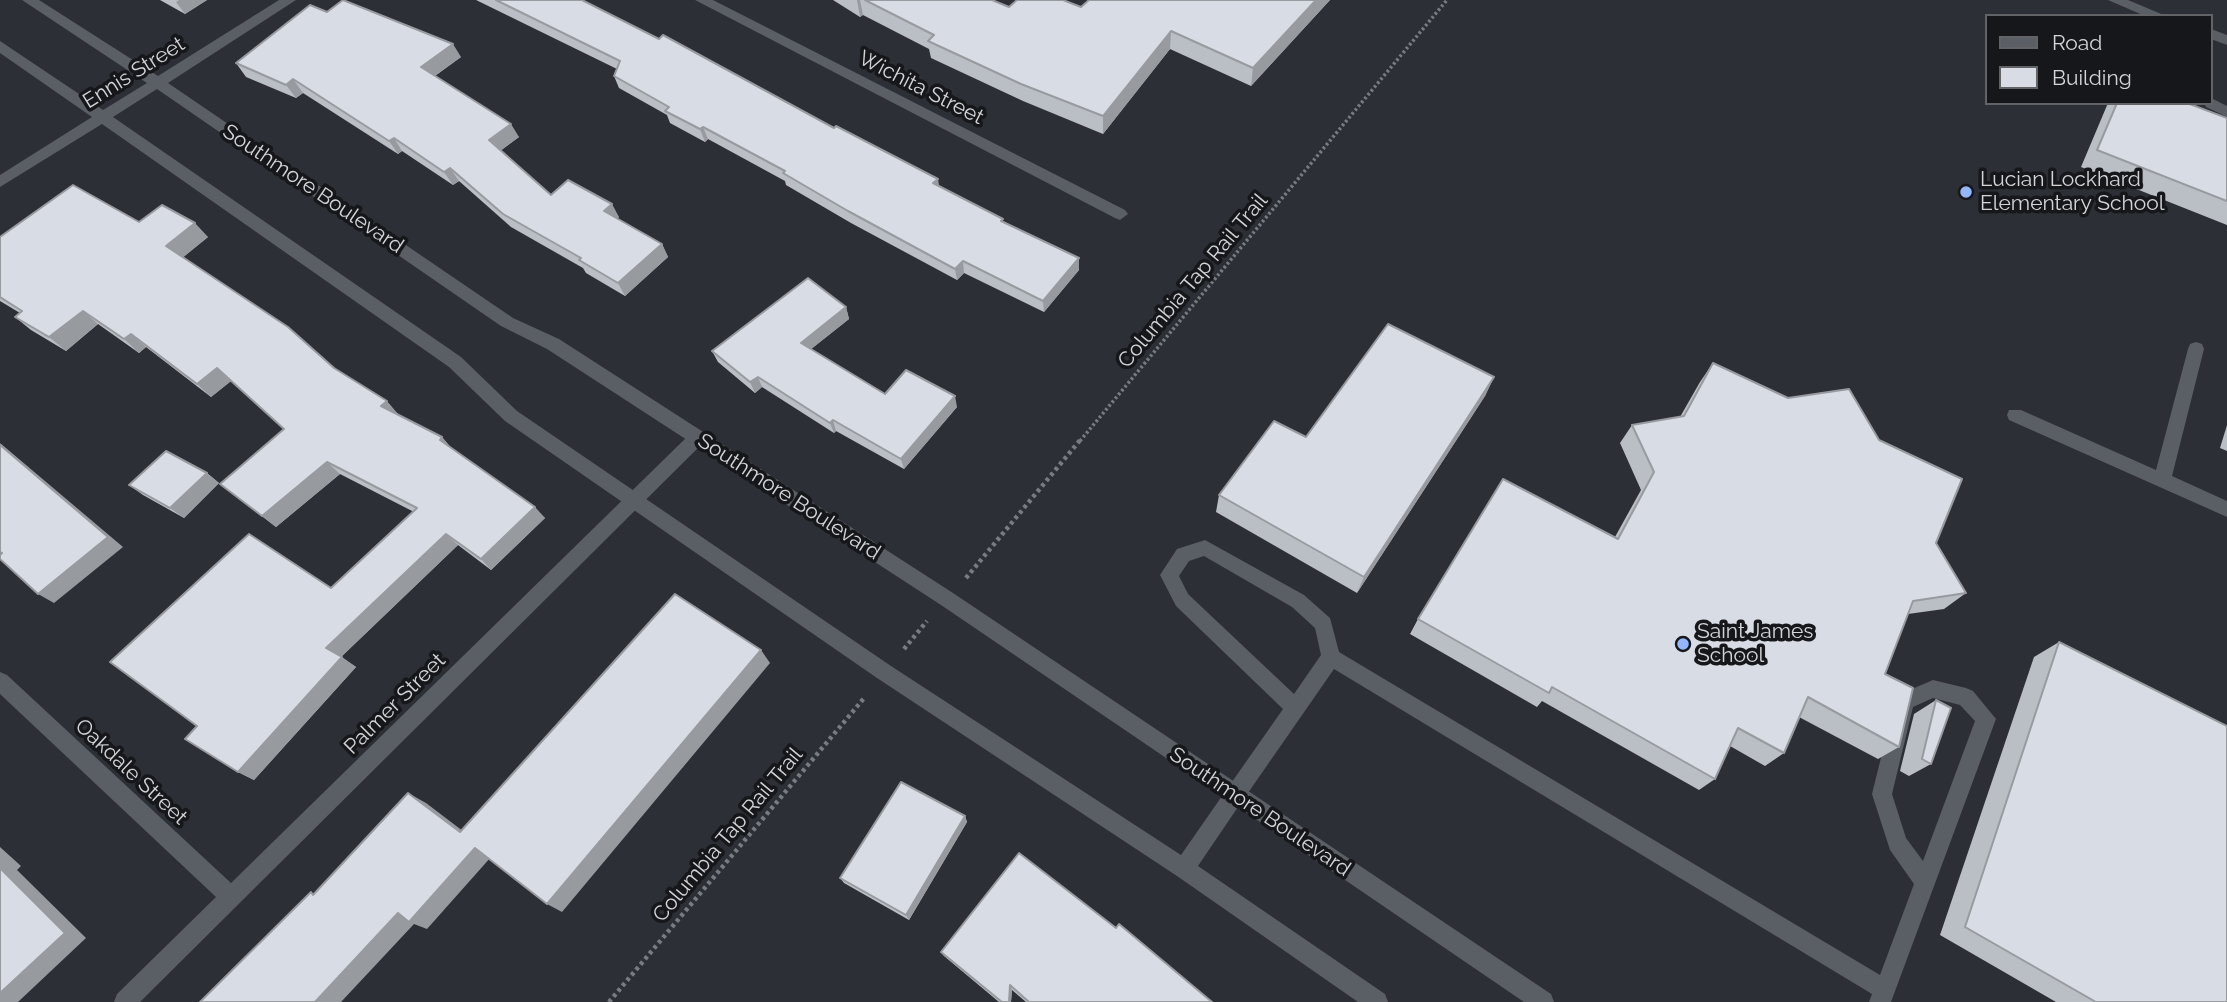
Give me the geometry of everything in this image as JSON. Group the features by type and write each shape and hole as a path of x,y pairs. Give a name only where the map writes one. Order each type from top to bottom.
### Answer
{"street":[{"name":"Southmore Boulevard","path":"30,0 158,83 507,322 553,344 947,599 1234,796 1543,1002"},
{"name":"Ennis Street","path":"0,182 289,0"},
{"name":"Wichita Street","path":"702,0 1120,214"},
{"path":"2115,0 2154,14"},
{"path":"0,46 455,362 510,416 635,499 884,672 1184,869 1377,1002"},
{"path":"2162,480 2196,349"},
{"path":"2014,415 2227,509"},
{"name":"Palmer Street","path":"125,1002 697,438"},
{"path":"1296,708 1182,600 1169,575 1184,555 1205,548 1298,601 1323,624 1331,657 1882,996 1925,882 1986,719 1966,697 1933,689 1905,701 1882,794 1897,843 1925,882"},
{"path":"1184,869 1331,657"},
{"name":"Oakdale Street","path":"0,681 231,897"}],"path":[{"name":"Columbia Tap Rail Trail","path":"962,582 1447,0"},
{"path":"908,644 932,615"},
{"name":"Columbia Tap Rail Trail","path":"609,1002 871,689"}],"building":[{"path":"343,0 453,44 421,67 511,124 489,140 551,195 568,180 612,204 604,211 662,244 618,283 579,260 581,258 503,214 450,168 444,172 394,138 389,141 293,79 286,85 236,63 310,5 327,12"},
{"path":"496,0 582,0 659,39 663,35 834,128 836,126 938,179 933,183 1003,219 1001,221 1079,258 1043,301 963,261 955,269 848,211 783,173 785,171 703,127 700,129 665,111 669,107 614,76 620,61"},
{"path":"865,0 992,0 1009,7 1017,0 1063,0 1081,7 1089,0 1316,0 1253,68 1171,31 1103,116 1021,84 928,41 934,35"},
{"path":"2116,105 2192,105 2227,118 2227,201 2097,150"},
{"path":"73,185 139,222 162,205 195,223 166,246 288,327 334,368 387,401 381,406 442,437 440,440 535,507 481,559 446,534 326,648 342,657 238,772 185,739 197,726 110,662 249,534 331,588 417,508 327,462 262,516 220,484 284,429 217,368 197,384 131,334 124,339 83,311 49,337 15,317 22,311 0,297 0,237"},
{"path":"808,278 846,307 801,343 885,394 906,370 955,396 901,459 833,420 830,423 758,377 750,382 712,351"},
{"path":"1388,324 1494,377 1364,577 1219,495 1274,421 1306,437"},
{"path":"1713,363 1788,398 1849,389 1879,440 1962,479 1936,543 1966,593 1913,601 1885,674 1913,688 1899,747 1808,697 1784,753 1738,728 1715,779 1552,687 1549,693 1418,619 1503,479 1618,539 1654,472 1632,425 1684,416"},
{"path":"0,445 108,537 38,594 0,559"},
{"path":"166,451 207,473 170,508 129,485"},
{"path":"675,594 761,650 547,904 475,848 409,922 398,913 315,1002 200,1002 311,892 313,895 408,793 460,832"},
{"path":"2059,642 2227,726 2227,1002 2096,1002 1965,927"},
{"path":"1936,700 1951,708 1931,764 1922,759"},
{"path":"901,782 965,816 906,915 840,878"},
{"path":"1019,853 1116,928 1119,924 1212,1002 1029,1002 1010,985 1009,1002 1002,1002 941,952"},
{"path":"0,868 65,933 0,993"}],"place":[{"name":"Lucian Lockhard Elementary School","path":"1966,192"},
{"name":"Saint James School","path":"1683,644"}]}
